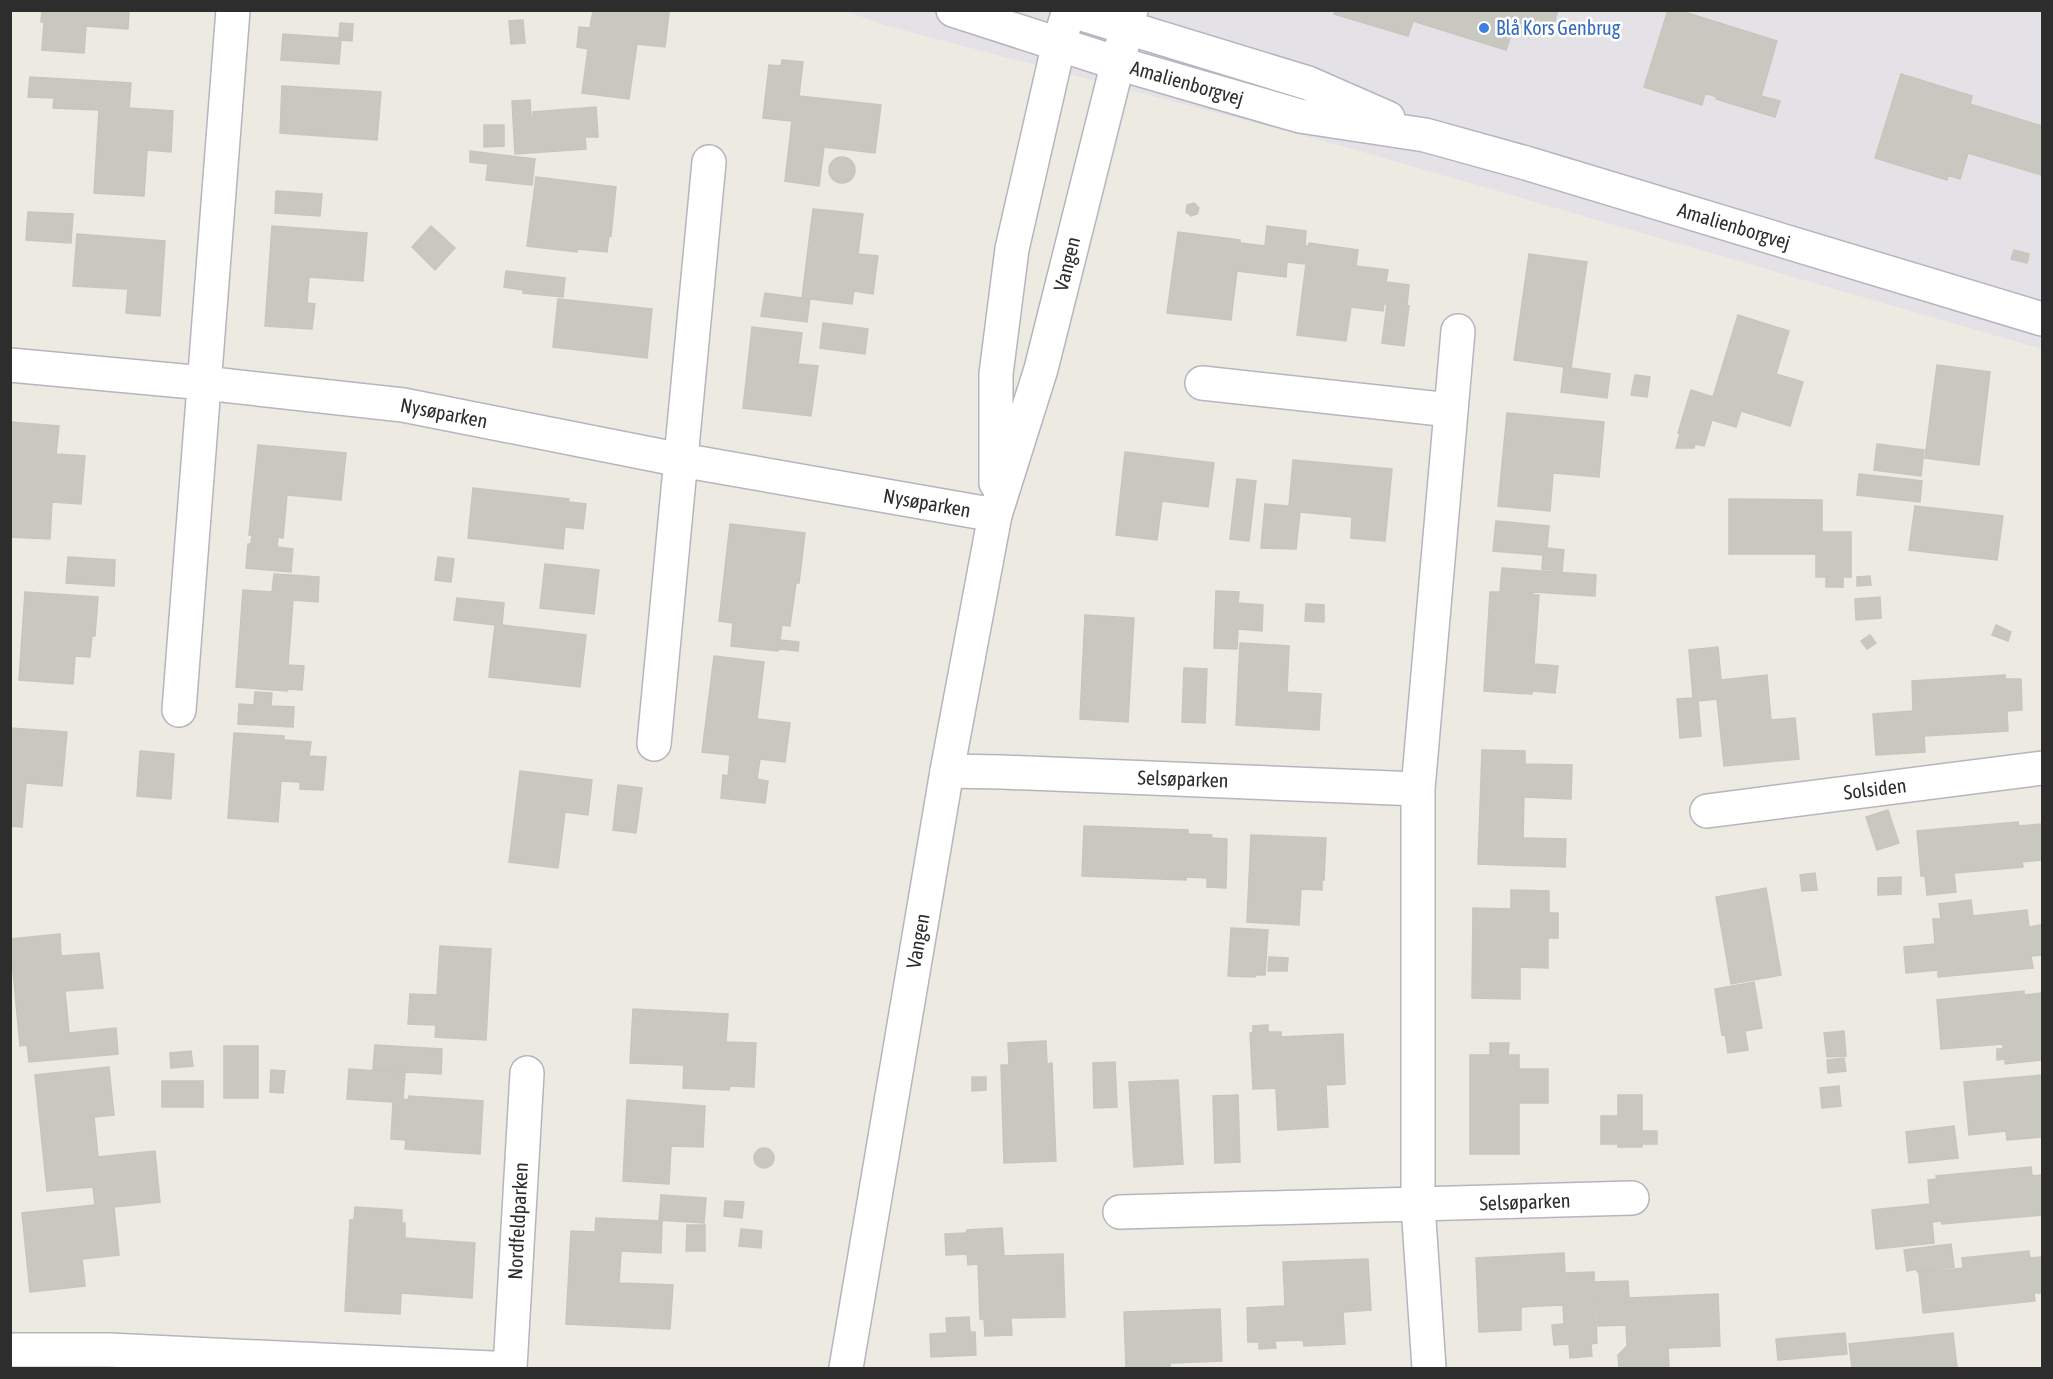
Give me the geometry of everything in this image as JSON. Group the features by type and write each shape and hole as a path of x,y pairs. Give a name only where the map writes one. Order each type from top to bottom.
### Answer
{"street":[{"path":"179,710 233,10"},
{"name":"Amalienborgvej","path":"953,10 1117,63 1300,116 1425,135 1526,163 2043,319"},
{"name":"Amalienborgvej","path":"1069,10 1129,19 1308,82 1425,135"},
{"name":"Vangen","path":"996,515 996,374 1012,249 1059,43 1069,10"},
{"name":"Vangen","path":"846,1368 947,771 996,515 1041,369 1129,19"},
{"path":"654,744 709,162"},
{"path":"1428,1368 1418,1205 1418,789 1458,331"},
{"name":"Nysøparken","path":"10,365 403,405 681,460 996,515"},
{"path":"1202,383 1450,410"},
{"name":"Solsiden","path":"1707,811 2043,768"},
{"name":"Selsøparken","path":"947,771 1418,789"},
{"name":"Nordfeldparken","path":"510,1368 527,1073"},
{"name":"Selsøparken","path":"1120,1212 1632,1198"},
{"path":"10,1350 109,1350 492,1368"}],"shaded area":[{"path":"846,11 2042,11 2042,349 1346,147 884,25"}],"building":[{"path":"42,10 129,10 128,29 86,26 84,53 42,50 44,22 41,22"},
{"path":"593,10 647,10 669,13 665,47 637,44 629,99 582,93 588,49 577,47 579,27 590,28"},
{"name":"Blå Kors Genbrug","path":"1335,10 1558,10 1554,24 1536,19 1531,37 1512,32 1506,50 1413,21 1408,36 1334,14"},
{"path":"1668,10 1678,10 1777,41 1761,96 1780,101 1775,117 1716,99 1717,97 1705,93 1702,105 1644,87"},
{"path":"523,20 525,43 511,44 509,21"},
{"path":"340,23 353,24 352,41 341,40 339,64 281,60 283,34 339,38"},
{"path":"782,60 803,62 799,96 881,105 875,153 824,147 819,186 785,181 792,121 763,118 769,65 781,66"},
{"path":"1901,74 1972,96 1970,104 2042,126 2042,175 1968,153 1960,179 1948,175 1947,180 1875,158"},
{"path":"30,77 131,83 129,108 173,111 171,152 147,150 144,196 94,193 99,110 53,108 54,98 28,97"},
{"path":"282,86 381,92 377,140 280,133"},
{"path":"530,100 531,118 533,112 596,107 598,137 585,137 586,149 515,154 512,101"},
{"path":"484,125 504,125 504,146 484,147"},
{"path":"470,151 535,159 532,185 486,180 488,164 470,162"},
{"path":"842,157 852,160 855,170 852,180 842,183 832,180 829,170 832,160"},
{"path":"536,177 616,187 607,252 578,249 577,252 527,246"},
{"path":"276,191 322,194 320,216 275,213"},
{"path":"1194,203 1199,208 1197,214 1191,216 1186,212 1187,205"},
{"path":"813,209 863,214 858,254 878,256 873,294 854,291 852,304 810,299 807,322 761,316 765,293 802,298"},
{"path":"28,212 73,214 71,243 26,240"},
{"path":"272,226 367,233 363,281 309,277 307,303 315,304 312,329 265,326"},
{"path":"431,226 455,248 435,270 412,247"},
{"path":"1267,226 1306,231 1305,246 1309,243 1358,250 1356,266 1388,270 1386,282 1409,285 1404,346 1382,343 1387,304 1384,304 1383,311 1351,307 1346,341 1297,335 1306,264 1287,262 1286,277 1237,271 1231,320 1167,313 1178,232 1240,240 1240,243 1265,246"},
{"path":"77,234 165,241 160,316 126,313 128,289 73,286"},
{"path":"2014,250 2029,254 2027,263 2011,259"},
{"path":"1529,254 1587,262 1571,368 1610,374 1607,398 1561,392 1564,367 1514,360"},
{"path":"506,271 565,278 563,297 523,293 523,290 504,287"},
{"path":"558,299 652,309 647,358 553,347"},
{"path":"1738,315 1789,331 1776,374 1803,382 1790,426 1741,411 1736,427 1712,420 1704,446 1695,444 1694,448 1676,448 1680,434 1678,433 1691,390 1713,397"},
{"path":"823,323 868,329 865,354 820,348"},
{"path":"752,327 802,333 798,364 818,366 811,416 743,408"},
{"path":"1937,365 1990,372 1979,465 1925,458"},
{"path":"1635,375 1650,377 1647,397 1631,395"},
{"path":"1507,413 1604,422 1599,477 1553,473 1550,511 1498,506"},
{"path":"10,422 59,426 56,454 85,456 81,504 52,502 50,539 10,537"},
{"path":"1877,444 1924,450 1921,476 1874,470"},
{"path":"258,445 346,453 341,500 287,495 283,538 278,537 277,547 293,549 291,572 246,568 248,544 251,544 252,535 249,535"},
{"path":"1125,452 1214,463 1208,507 1162,501 1157,540 1116,535"},
{"path":"1293,460 1392,469 1385,541 1351,538 1352,517 1300,512 1296,549 1261,548 1265,504 1289,506"},
{"path":"1859,474 1922,481 1920,502 1857,495"},
{"path":"1237,479 1256,481 1249,541 1230,539"},
{"path":"473,488 569,499 568,502 586,504 583,529 565,527 563,549 468,538"},
{"path":"1729,499 1822,500 1822,532 1851,532 1851,577 1843,577 1843,587 1826,587 1826,577 1816,577 1816,554 1729,554"},
{"path":"1915,506 2003,516 1997,560 1909,550"},
{"path":"1496,521 1549,526 1547,548 1564,550 1562,571 1542,569 1543,555 1493,551"},
{"path":"730,524 805,533 799,583 796,583 790,626 782,625 780,640 799,642 798,651 731,646 733,623 719,621"},
{"path":"68,557 115,560 114,586 66,583"},
{"path":"438,557 454,559 451,582 435,580"},
{"path":"545,564 599,570 594,614 540,608"},
{"path":"1502,568 1596,575 1595,596 1533,592 1533,595 1539,595 1534,664 1558,666 1555,693 1484,691 1490,592 1500,592"},
{"path":"274,574 319,577 318,602 293,600 288,665 304,666 302,690 236,687 243,590 272,592"},
{"path":"1870,576 1871,585 1857,586 1857,577"},
{"path":"1216,591 1239,592 1238,603 1263,605 1262,631 1238,629 1237,649 1214,648"},
{"path":"25,592 98,597 95,636 92,636 90,657 75,656 73,684 19,680"},
{"path":"1880,597 1881,618 1856,620 1855,599"},
{"path":"457,598 504,603 502,625 586,635 580,687 489,677 495,625 454,620"},
{"path":"1306,604 1324,605 1324,622 1305,621"},
{"path":"1085,615 1134,618 1128,722 1080,719"},
{"path":"1996,625 2011,632 2008,641 1992,635"},
{"path":"1870,635 1876,643 1867,649 1861,641"},
{"path":"1240,643 1289,646 1287,692 1321,694 1319,730 1236,725"},
{"path":"1718,647 1721,680 1767,675 1771,720 1795,718 1799,759 1724,766 1717,699 1698,701 1701,736 1680,738 1677,699 1693,698 1689,650"},
{"path":"714,656 764,662 757,719 790,723 785,762 760,759 757,779 768,781 765,803 721,798 723,775 728,776 730,755 702,752"},
{"path":"1184,668 1207,669 1205,723 1182,722"},
{"path":"2005,675 2005,679 2021,679 2022,710 2007,711 2008,731 1924,736 1925,752 1876,755 1873,714 1913,711 1912,681"},
{"path":"255,692 272,693 271,706 294,707 293,727 238,724 239,704 254,705"},
{"path":"10,728 67,732 62,786 26,783 22,827 10,826"},
{"path":"234,733 284,736 284,740 311,742 309,756 326,757 323,790 300,789 300,782 281,781 278,822 228,818"},
{"path":"1482,750 1525,751 1525,764 1572,765 1571,799 1524,797 1523,838 1566,839 1565,867 1478,864"},
{"path":"140,751 174,754 171,799 137,796"},
{"path":"520,771 592,780 588,815 565,812 558,868 509,862"},
{"path":"618,785 642,788 636,833 613,830"},
{"path":"1888,810 1899,843 1877,850 1866,817"},
{"path":"2018,822 2019,826 2042,824 2042,860 2022,862 2023,867 1954,873 1956,892 1927,895 1925,876 1921,876 1917,831"},
{"path":"1084,826 1188,830 1188,834 1212,835 1211,838 1227,839 1226,888 1207,887 1207,878 1186,877 1186,880 1082,876"},
{"path":"1251,835 1326,838 1322,890 1301,889 1299,925 1247,922"},
{"path":"1815,873 1817,890 1802,891 1800,875"},
{"path":"1901,877 1901,894 1878,895 1878,878"},
{"path":"1766,888 1781,975 1731,984 1716,897"},
{"path":"1511,890 1549,891 1549,913 1558,913 1558,938 1548,938 1548,968 1520,967 1520,999 1472,998 1473,908 1511,909"},
{"path":"1971,900 1973,916 2027,910 2029,927 2041,925 2042,955 2031,956 2033,968 1938,977 1938,970 1906,973 1904,947 1935,944 1933,919 1941,919 1939,904"},
{"path":"1231,928 1268,930 1265,975 1228,976"},
{"path":"60,934 61,956 99,953 103,988 65,991 69,1033 116,1028 118,1054 29,1062 27,1045 20,1046 10,939"},
{"path":"440,946 491,949 486,1040 435,1037 436,1025 408,1024 410,994 437,995"},
{"path":"1269,957 1288,958 1287,971 1268,971"},
{"path":"1754,982 1762,1028 1745,1031 1748,1050 1728,1053 1725,1034 1722,1035 1715,989"},
{"path":"2024,991 2024,995 2042,993 2042,1060 2005,1064 2005,1059 1997,1060 1997,1049 2003,1049 2003,1044 1941,1049 1937,1000"},
{"path":"633,1009 728,1014 726,1042 756,1043 754,1087 730,1086 729,1090 683,1088 684,1065 630,1063"},
{"path":"1268,1025 1268,1032 1281,1032 1281,1037 1343,1034 1345,1084 1326,1085 1328,1127 1278,1130 1276,1088 1253,1089 1250,1033 1253,1033 1253,1026"},
{"path":"1844,1031 1846,1056 1827,1057 1824,1033"},
{"path":"1046,1041 1047,1064 1052,1063 1056,1161 1004,1163 1001,1065 1009,1065 1008,1043"},
{"path":"1490,1043 1509,1043 1508,1055 1519,1055 1519,1069 1548,1069 1548,1103 1519,1103 1519,1154 1470,1154 1470,1055 1490,1055"},
{"path":"375,1045 442,1049 441,1074 373,1070"},
{"path":"224,1046 258,1046 258,1098 224,1098"},
{"path":"191,1051 193,1066 171,1068 170,1053"},
{"path":"1844,1058 1846,1071 1828,1073 1827,1060"},
{"path":"1115,1062 1117,1107 1094,1108 1093,1063"},
{"path":"109,1067 114,1115 94,1117 98,1157 155,1151 160,1202 114,1207 119,1255 82,1259 85,1286 30,1292 22,1213 95,1205 93,1187 47,1191 35,1075"},
{"path":"349,1069 405,1073 403,1099 408,1100 409,1096 483,1101 480,1154 405,1149 406,1140 391,1139 393,1102 347,1099"},
{"path":"271,1070 285,1071 283,1093 270,1092"},
{"path":"2042,1075 2042,1137 2007,1140 2006,1131 1969,1135 1964,1082"},
{"path":"972,1077 986,1077 986,1090 972,1091"},
{"path":"1178,1080 1183,1164 1134,1167 1129,1082"},
{"path":"162,1081 203,1081 203,1107 162,1107"},
{"path":"1839,1086 1841,1106 1822,1108 1820,1088"},
{"path":"1238,1095 1240,1162 1215,1163 1213,1096"},
{"path":"1618,1095 1642,1095 1642,1131 1657,1131 1657,1144 1642,1144 1642,1147 1618,1147 1618,1144 1601,1144 1601,1116 1618,1116"},
{"path":"627,1100 705,1106 703,1147 671,1146 669,1184 623,1181"},
{"path":"1954,1126 1958,1158 1909,1163 1906,1132"},
{"path":"760,1148 768,1148 774,1154 774,1162 768,1168 760,1168 754,1162 754,1154"},
{"path":"2031,1167 2032,1176 2042,1175 2042,1215 1942,1224 1941,1221 1932,1222 1934,1243 1876,1249 1872,1210 1930,1204 1928,1180 1937,1179 1936,1176"},
{"path":"661,1195 706,1198 704,1223 659,1220"},
{"path":"725,1201 744,1202 742,1218 724,1216"},
{"path":"355,1207 402,1210 405,1238 475,1243 472,1298 401,1293 400,1314 345,1311 350,1220 354,1220"},
{"path":"596,1218 662,1221 661,1253 621,1251 619,1283 673,1285 670,1329 566,1324 571,1231 595,1232"},
{"path":"687,1225 705,1225 705,1251 686,1251"},
{"path":"1002,1228 1004,1256 1063,1254 1065,1317 1011,1318 1012,1335 985,1336 984,1319 980,1319 978,1264 968,1265 967,1254 946,1255 945,1234"},
{"path":"741,1229 762,1231 761,1248 739,1246"},
{"path":"1951,1244 1954,1267 1917,1272 1917,1269 1907,1271 1904,1250"},
{"path":"2029,1251 2030,1258 2042,1257 2042,1293 2034,1293 2035,1301 1923,1313 1919,1273 1963,1268 1962,1258"},
{"path":"1564,1253 1565,1273 1594,1272 1597,1343 1591,1344 1592,1356 1570,1358 1569,1344 1554,1345 1552,1325 1564,1324 1563,1305 1521,1307 1521,1330 1479,1332 1476,1258"},
{"path":"1368,1259 1371,1310 1343,1312 1345,1344 1304,1346 1303,1340 1275,1341 1276,1348 1259,1349 1259,1342 1248,1342 1247,1308 1285,1306 1283,1262"},
{"path":"1628,1281 1629,1298 1718,1294 1720,1346 1668,1348 1669,1368 1619,1368 1618,1355 1627,1346 1626,1325 1598,1326 1596,1282"},
{"path":"1220,1309 1222,1361 1170,1363 1170,1368 1126,1368 1124,1312"},
{"path":"969,1317 970,1332 975,1332 976,1355 931,1357 930,1334 947,1333 946,1318"},
{"path":"1845,1333 1847,1354 1778,1360 1776,1339"},
{"path":"1953,1333 1957,1368 1852,1368 1849,1344"}],"place":[{"name":"Blå Kors Genbrug","path":"1484,28"}]}
